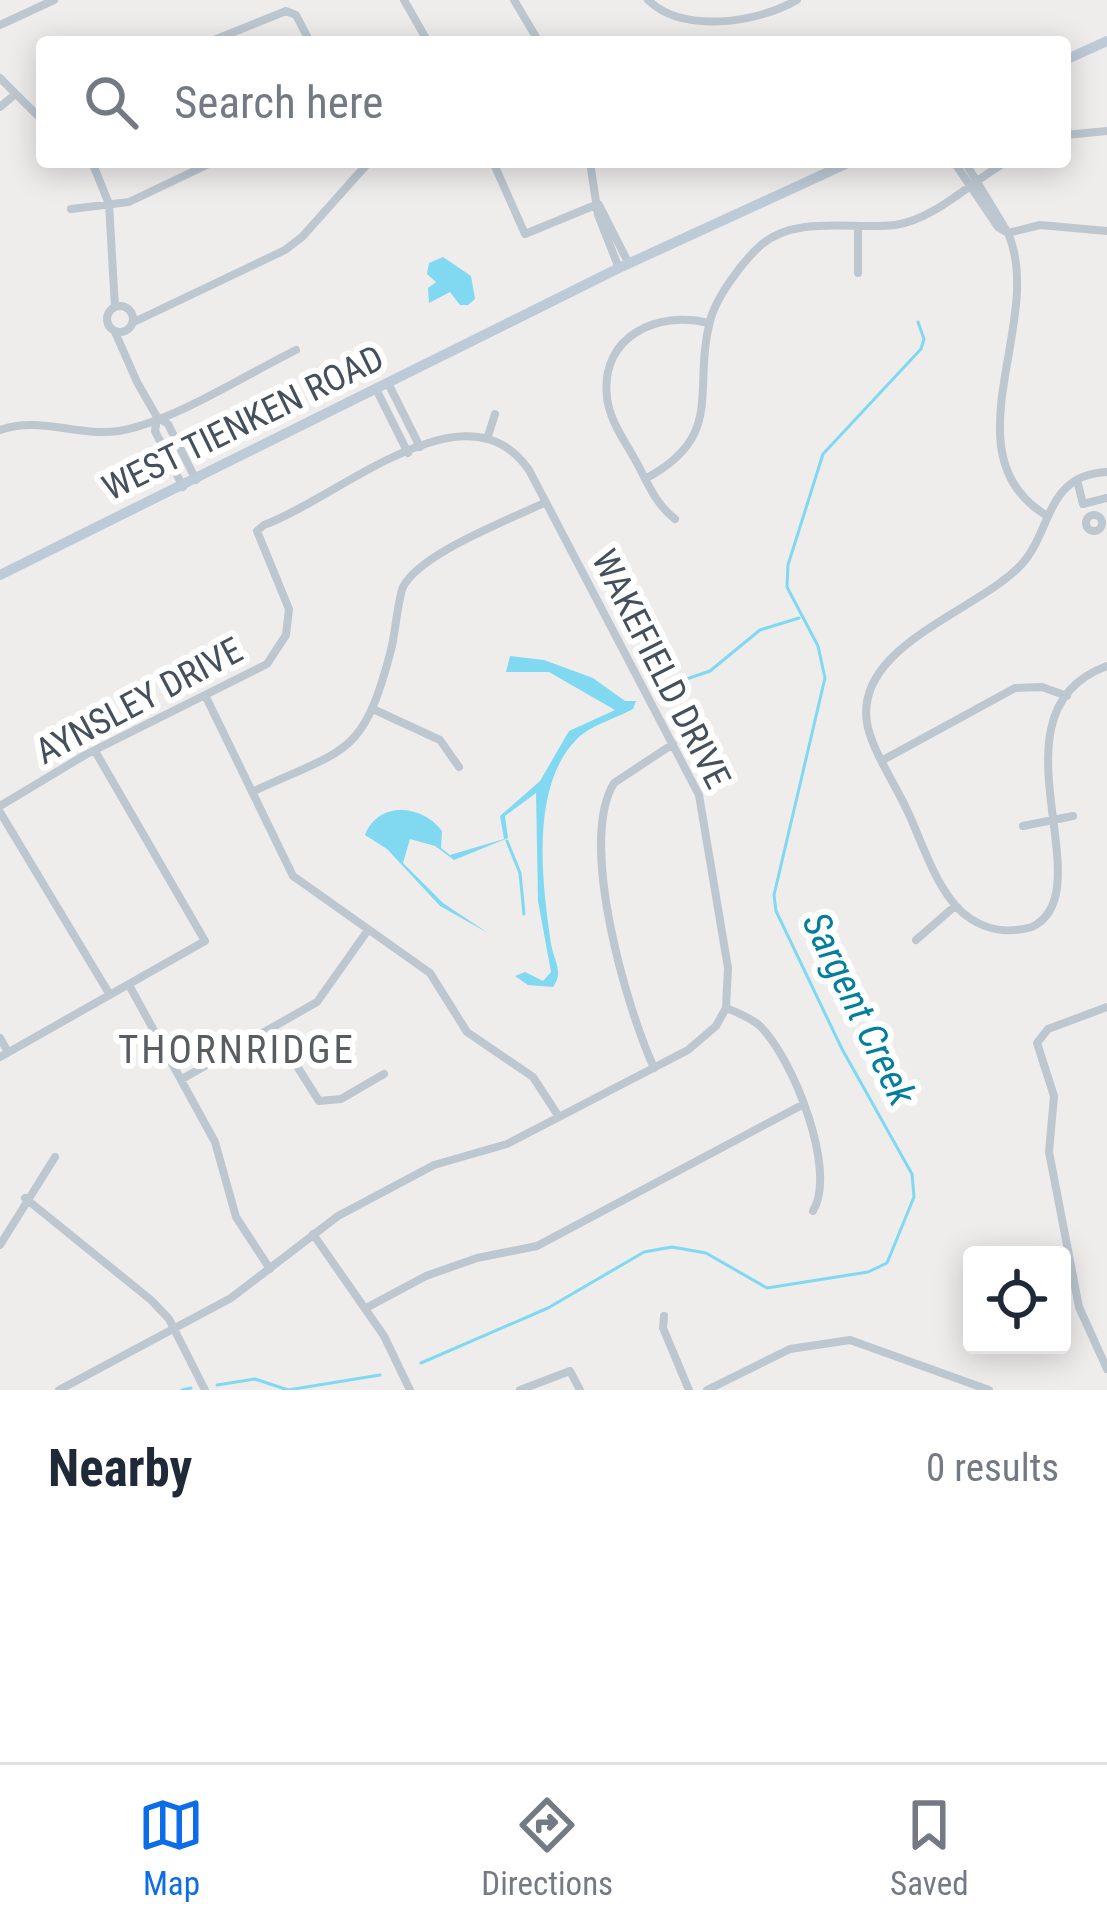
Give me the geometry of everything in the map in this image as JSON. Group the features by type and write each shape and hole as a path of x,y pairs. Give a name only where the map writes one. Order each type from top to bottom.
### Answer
{"street":[{"path":"404,0 425,36"},
{"path":"514,0 535,36"},
{"path":"648,0 671,16 728,20 761,16 797,0"},
{"path":"0,25 51,1"},
{"path":"223,36 275,13 296,15 307,36"},
{"path":"1071,57 1107,41"},
{"path":"0,78 36,115"},
{"path":"0,107 13,96"},
{"path":"1071,134 1107,131"},
{"path":"94,168 109,204 118,293 127,316 124,349"},
{"path":"71,208 147,195 201,168"},
{"path":"196,481 107,322 144,317 285,250 364,168"},
{"path":"496,168 524,235 598,204"},
{"path":"591,168 598,204 624,266"},
{"name":"WEST TIENKEN ROAD","path":"0,575 624,266 837,168"},
{"path":"960,168 1008,233 1017,266 1000,452 1017,493 1044,514"},
{"path":"967,168 973,182"},
{"path":"645,478 676,460 699,429 709,322 756,250 793,229 908,223 996,168"},
{"path":"1008,233 1040,225 1107,231"},
{"path":"858,227 858,273"},
{"path":"116,332 127,316"},
{"path":"675,519 662,509 610,413 606,391 610,364 625,340 644,326 682,317 709,322"},
{"path":"0,430 34,424 114,432 157,417 296,350"},
{"path":"383,388 420,447"},
{"path":"383,388 408,453"},
{"path":"488,436 495,414"},
{"path":"157,417 155,431 183,487"},
{"name":"AYNSLEY DRIVE","path":"0,809 95,751 267,664 286,634 286,595 257,531 420,447 463,432 488,436"},
{"name":"WAKEFIELD DRIVE","path":"488,436 521,458 703,805 728,968 726,1008"},
{"path":"1066,908 1046,922 1009,931 977,922 956,906 883,760 867,719 868,695 878,672 895,654 1016,570 1031,551 1056,495 1077,480 1107,472"},
{"path":"1077,480 1088,519"},
{"path":"1083,504 1107,498"},
{"path":"252,792 352,742 374,710 402,588 438,556 546,502"},
{"path":"1060,751 1058,734 1067,696 1107,666"},
{"path":"883,760 1016,688 1042,687 1067,696"},
{"path":"206,697 293,876 430,973 466,1032 533,1077 559,1117"},
{"path":"374,710 440,740 460,767"},
{"path":"654,1068 616,957 600,830 614,783 625,771 673,744"},
{"path":"0,1038 4,1055 205,941 95,751"},
{"path":"1070,800 1076,828"},
{"path":"0,809 110,995"},
{"path":"1023,826 1073,816"},
{"path":"916,940 956,906"},
{"path":"182,1079 328,992 368,929"},
{"path":"129,985 220,1152 236,1217 270,1269"},
{"path":"1107,1007 1048,1029 1038,1040 1054,1096 1049,1153 1079,1306 1107,1369"},
{"path":"59,1390 174,1329 270,1269 313,1234 434,1165 507,1144 703,1040 726,1008 762,1028 804,1104 820,1184 813,1211"},
{"path":"273,1028 319,1101 340,1100 384,1074"},
{"path":"366,1308 426,1276 477,1258 537,1246 804,1104"},
{"path":"0,1245 55,1156"},
{"path":"25,1198 130,1281 174,1329 205,1390"},
{"path":"313,1234 366,1308 410,1390"},
{"path":"664,1316 663,1328 689,1390"},
{"path":"707,1390 790,1349 850,1340 989,1390"},
{"path":"520,1390 570,1371 580,1390"}],"water":[{"path":"443,257 471,276 475,299 468,305 460,305 450,292 429,303 428,288 436,282 427,274 429,263"},
{"path":"510,656 544,660 593,678 625,701 636,701 633,709 576,740 551,783 543,865 558,971 553,987 528,985 515,976 525,972 543,981 551,972 538,901 536,793 505,816 508,838 454,860 435,846 410,839 403,863 443,903 488,933 440,906 387,849 365,835 380,816 401,810 433,822 442,831 441,848 450,855 504,839 500,816 540,781 569,731 615,710 549,672 506,672"}],"waterway":[{"name":"Sargent Creek","path":"421,1363 548,1308 644,1252 672,1247 706,1253 767,1288 868,1272 887,1263 914,1197 912,1174 842,1049 776,911 774,895 825,678 818,646 787,587 788,565 823,454 921,349 924,339 918,322"},
{"path":"654,690 710,671 760,630 799,618"},
{"path":"507,841 520,873 524,914"},
{"name":"Sargent Creek","path":"217,1385 255,1379 288,1390 380,1375"},
{"name":"Sargent Creek","path":"182,1390 191,1388"}],"district":[{"name":"THORNRIDGE","path":"237,1050"}]}
